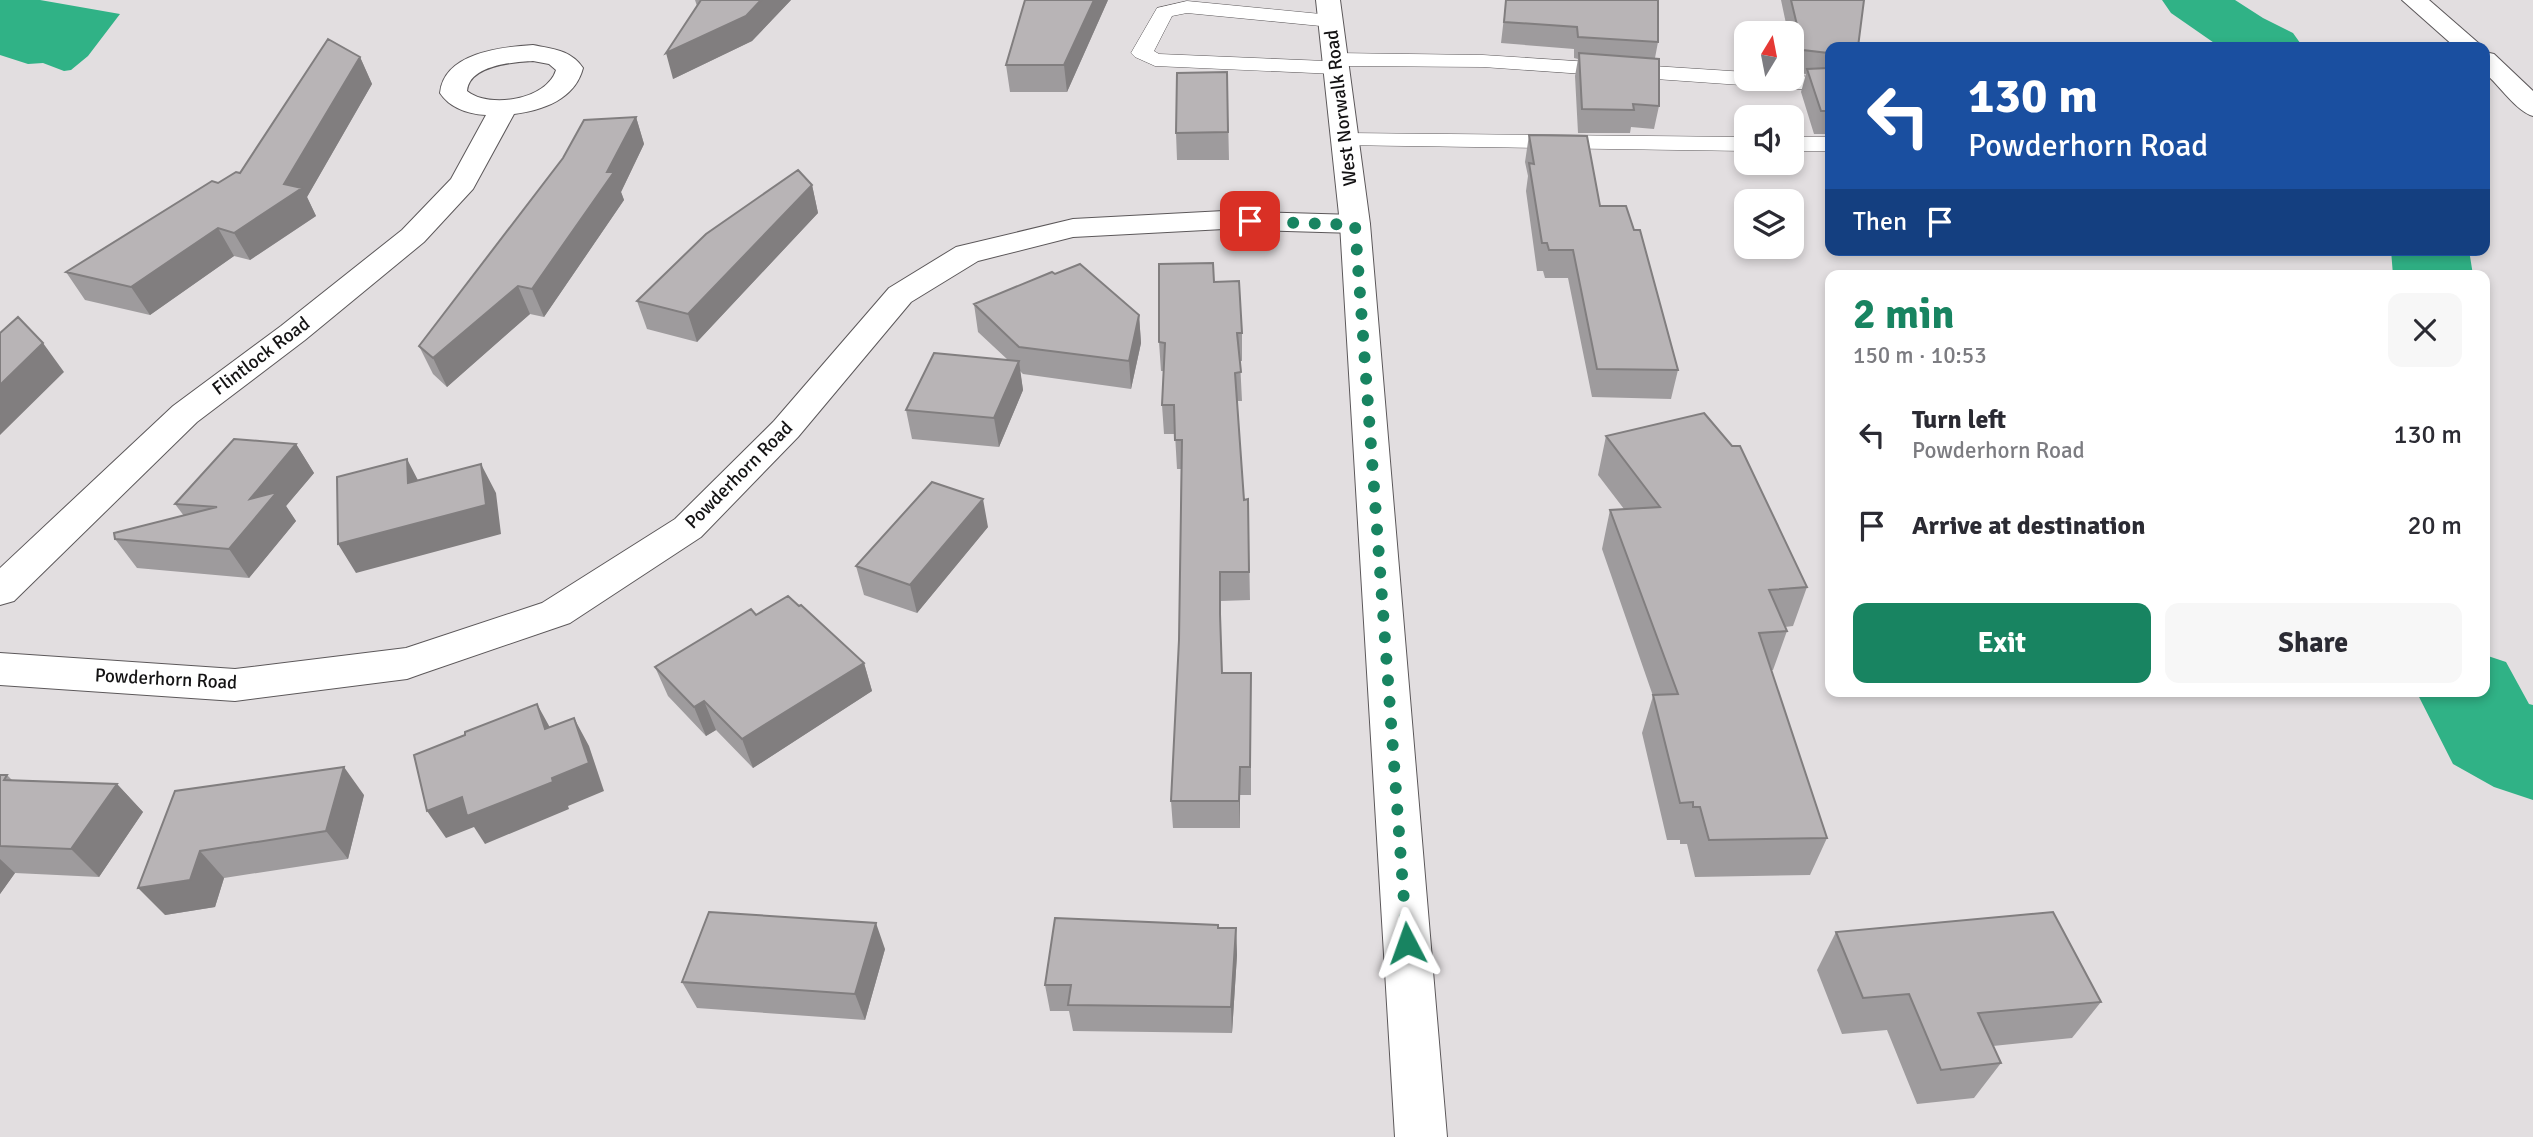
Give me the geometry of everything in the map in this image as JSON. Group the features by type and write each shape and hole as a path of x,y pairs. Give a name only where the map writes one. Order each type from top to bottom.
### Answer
{"street":[{"path":"2414,0 2464,42"},
{"name":"West Norwalk Road","path":"1330,11 1355,225 1421,1137"},
{"path":"2490,64 2512,83 2533,108"},
{"name":"Flintlock Road","path":"0,591 185,414 293,333 413,236 463,183 504,108"},
{"name":"Powderhorn Road","path":"0,669 235,685 407,663 420,659 556,613 688,528 786,429 900,295 967,254 1073,228 1224,220 1355,225"}],"lane":[{"path":"1330,11 1176,8 1164,12 1142,53 1156,60 1336,63 1483,61 1813,83"},
{"path":"1345,140 1734,144"},
{"path":"1804,144 1825,144"}],"shaded area":[{"path":"0,0 40,0 120,14 88,56 71,70 64,71 43,63 28,64 0,55"}],"building":[{"path":"701,0 761,0 746,16 666,53"},
{"path":"1025,0 1094,0 1064,65 1006,65"},
{"path":"1506,0 1658,0 1658,42 1578,37 1577,27 1504,22"},
{"path":"1791,0 1864,0 1859,42 1825,42 1825,53 1804,50 1804,21 1796,21"},
{"path":"328,39 360,57 284,184 302,188 234,233 218,228 131,287 66,272 212,181 218,183 236,172 240,173"},
{"path":"1579,53 1659,59 1659,106 1633,104 1634,110 1582,109"},
{"path":"1825,68 1825,111 1821,111 1807,69"},
{"path":"1227,72 1228,132 1176,133 1177,73"},
{"path":"636,117 607,172 614,172 532,289 518,286 433,358 419,346 563,158 584,120"},
{"path":"1529,135 1587,136 1600,206 1626,206 1634,230 1640,230 1678,370 1597,369 1573,250 1549,250 1547,243 1542,243 1529,163 1534,164"},
{"path":"798,170 812,185 688,314 637,301 706,234"},
{"path":"1213,263 1214,282 1239,281 1242,333 1237,333 1241,372 1235,373 1244,500 1248,499 1249,572 1220,572 1220,614 1222,673 1251,673 1250,767 1240,767 1239,801 1171,801 1179,640 1182,440 1175,440 1174,405 1162,405 1165,343 1159,342 1159,264"},
{"path":"1080,264 1139,315 1129,361 1019,347 974,304 1052,272 1055,274"},
{"path":"18,317 43,343 0,385 0,333"},
{"path":"934,353 1019,361 994,418 906,410"},
{"path":"1704,413 1732,446 1740,446 1807,587 1769,590 1787,631 1759,633 1827,838 1709,840 1700,807 1693,807 1693,802 1680,803 1653,695 1678,694 1610,510 1660,507 1606,436"},
{"path":"234,439 296,444 250,499 277,492 229,549 115,539 114,533 217,507 175,504"},
{"path":"407,459 408,483 481,464 486,505 338,544 337,477"},
{"path":"932,482 983,499 910,585 856,566"},
{"path":"788,596 864,663 742,739 704,701 694,707 655,667 751,609 756,615"},
{"path":"537,704 545,729 574,718 589,763 552,778 553,782 467,816 462,797 427,811 414,755"},
{"path":"344,767 326,831 200,851 190,880 138,888 175,791"},
{"path":"0,775 7,775 4,780 117,784 71,849 0,846"},
{"path":"709,912 876,923 855,994 682,982"},
{"path":"2053,912 2101,1002 1978,1013 2001,1063 1941,1070 1909,994 1863,998 1836,932"},
{"path":"1055,918 1236,928 1231,1007 1068,1005 1071,985 1045,985"}],"waterway":[{"path":"2193,0 2240,32 2260,42"},
{"path":"2431,256 2432,270"},
{"path":"2472,697 2491,734 2533,756"}],"route":[{"path":"1250,221 1355,225 1407,943"}]}
